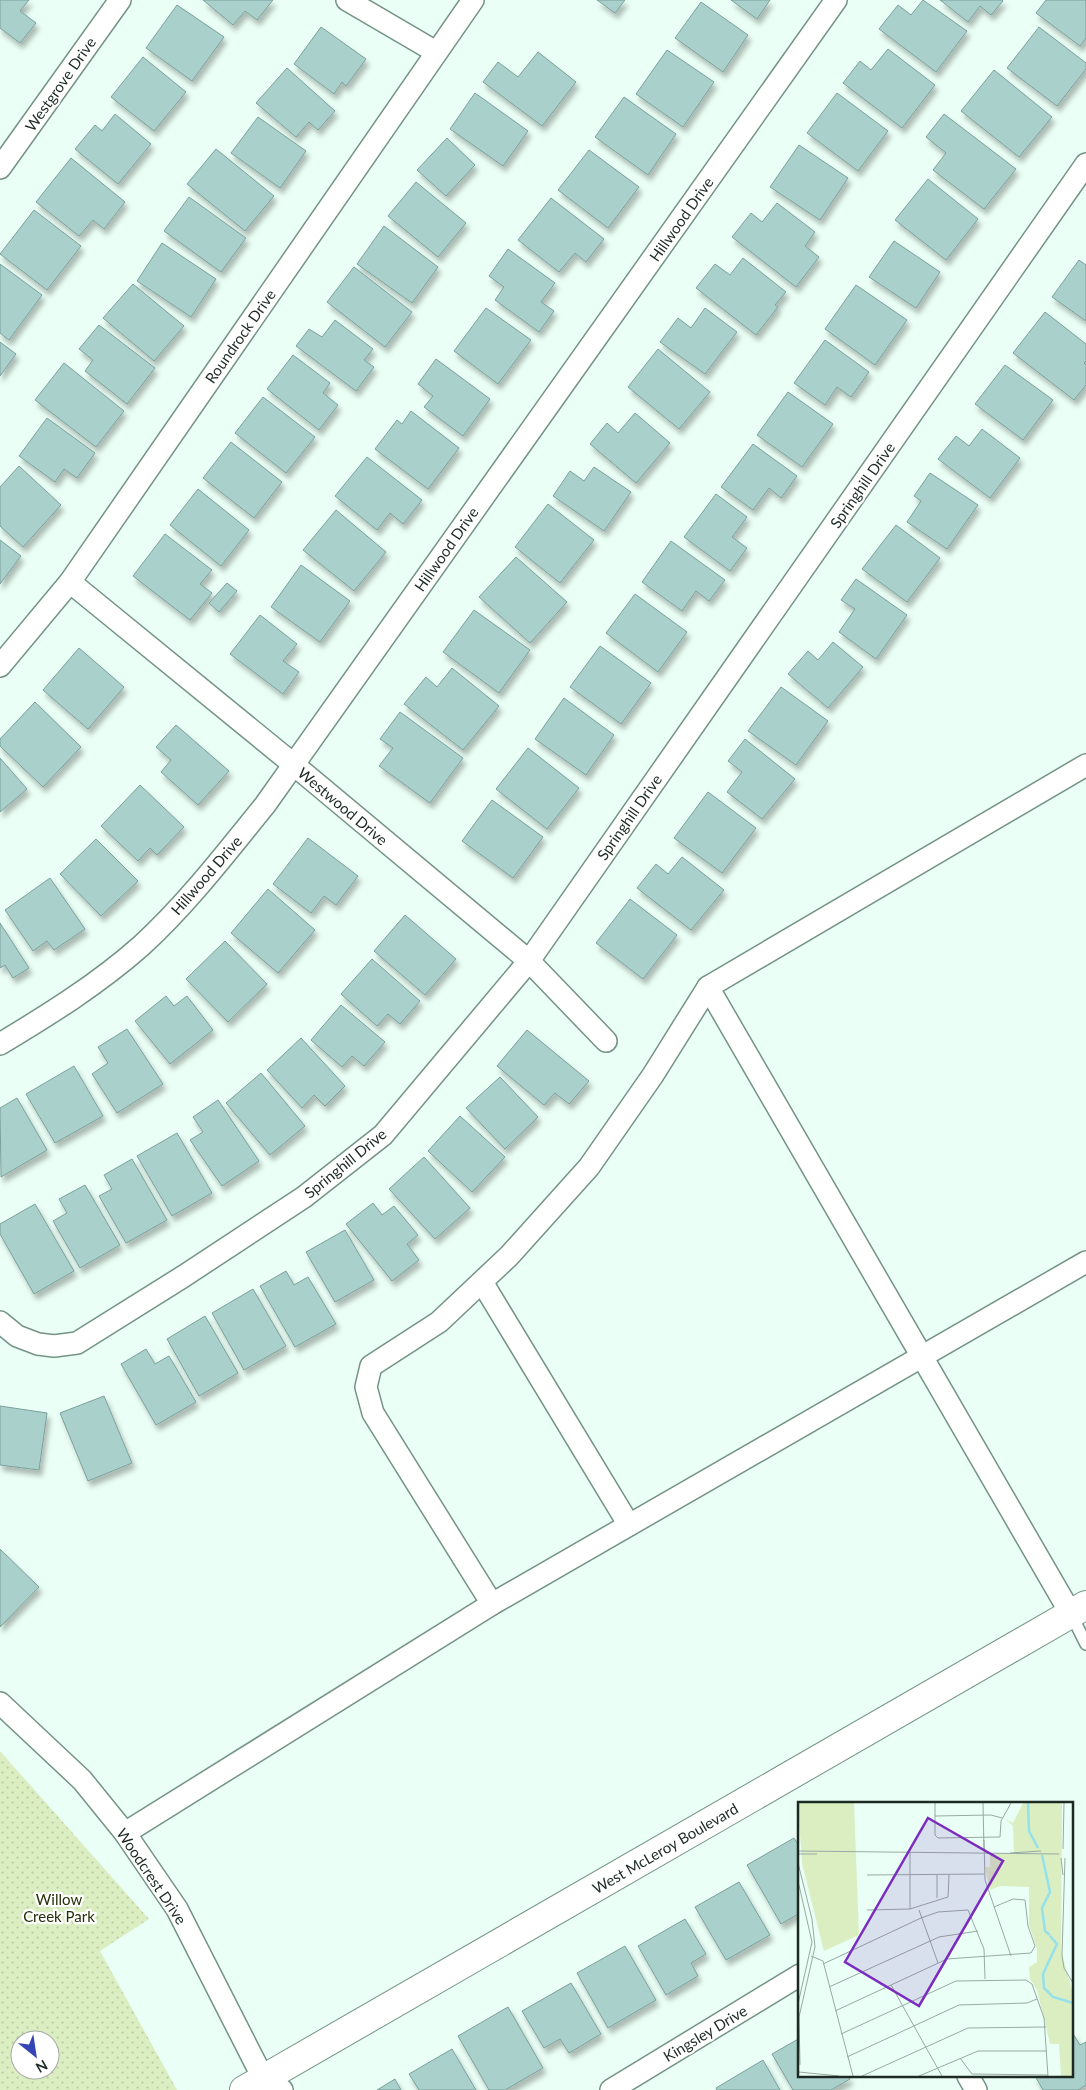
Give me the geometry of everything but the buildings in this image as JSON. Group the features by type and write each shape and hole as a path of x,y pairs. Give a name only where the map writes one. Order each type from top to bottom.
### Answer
{"main road":[{"name":"West McLeroy Boulevard","path":"263,2087 1079,1610"}],"street":[{"name":"Westgrove Drive","path":"0,168 120,0"},
{"path":"347,0 436,52"},
{"name":"Roundrock Drive","path":"0,666 70,582 473,0"},
{"name":"Hillwood Drive","path":"0,1044 66,1004 116,967 142,944 213,869 265,805 836,0"},
{"name":"Springhill Drive","path":"0,1322 17,1336 38,1344 54,1346 77,1343 184,1276 304,1197 383,1135 529,961 1086,164"},
{"name":"Westwood Drive","path":"70,582 293,764 529,961 606,1041"},
{"path":"492,1604 372,1413 366,1387 371,1366 439,1322 509,1256 590,1167 653,1075 708,987 1086,765"},
{"path":"708,987 921,1358 1079,1610"},
{"path":"125,1833 492,1604 1086,1262"},
{"path":"482,1282 629,1526"},
{"name":"Woodcrest Drive","path":"0,1702 82,1780 125,1833 177,1909 263,2087"},
{"name":"Kingsley Drive","path":"611,2090 798,1977"},
{"path":"969,2078 976,2090"}],"lane":[{"path":"1079,1610 1086,1644"}],"green space":[{"name":"Willow Creek Park","path":"0,1751 149,1919 100,1951 177,2090 0,2090"}]}
